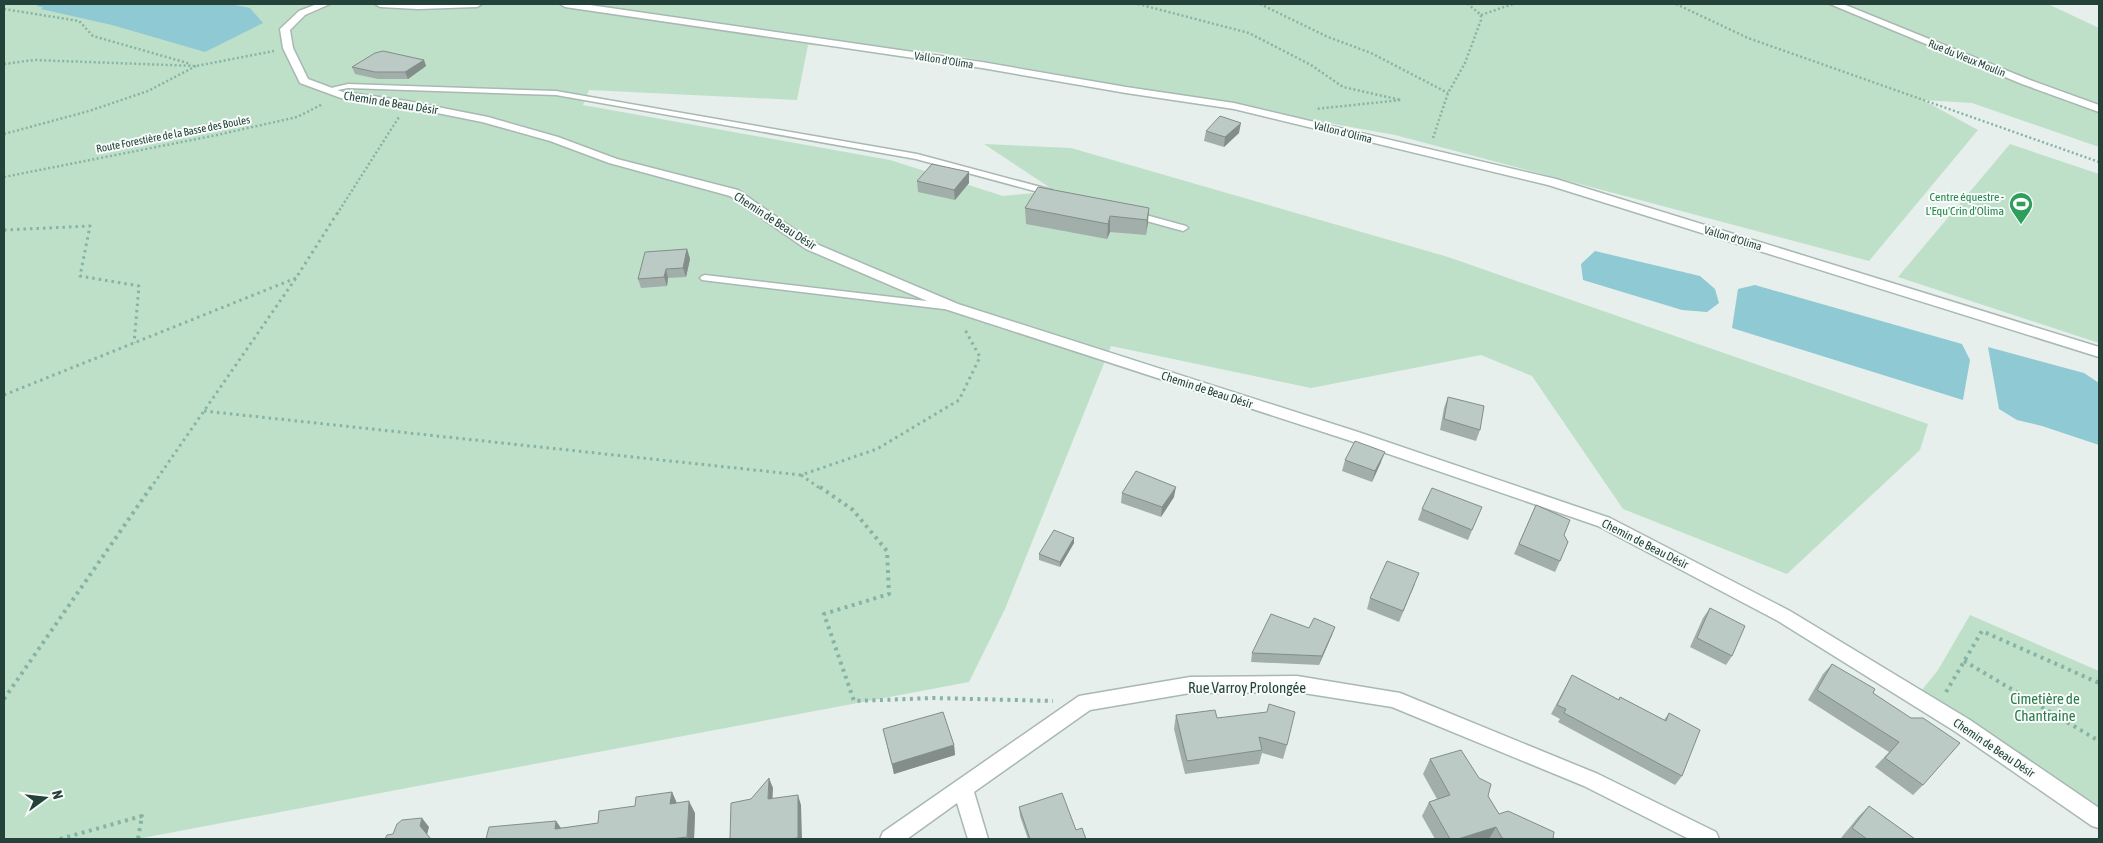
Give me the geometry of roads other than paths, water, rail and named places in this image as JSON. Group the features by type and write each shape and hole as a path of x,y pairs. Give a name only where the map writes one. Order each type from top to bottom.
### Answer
{"street":[{"name":"Chemin de Beau Désir","path":"325,4 302,13 285,29 288,48 304,81 341,95 372,101 407,104 484,119 554,139 613,161 734,193 810,246 953,307 1353,436 1604,522 1784,616 1963,726 2099,819"},
{"path":"380,4 418,6 477,4"},
{"name":"Vallon d'Olima","path":"565,4 963,62 1126,90 1234,106 1552,182 2099,352"},
{"name":"Rue du Vieux Moulin","path":"1835,4 2026,82 2099,109"},
{"name":"Rue Varroy Prolongée","path":"890,839 1086,702 1190,685 1287,684 1393,698 1591,780 1709,839"},
{"path":"964,789 978,839"}],"lane":[{"path":"327,90 348,86 556,93 917,157 1060,195"},
{"path":"1126,213 1183,228"},
{"path":"706,278 953,307"}],"water":[{"path":"46,4 230,4 250,8 263,23 205,52 112,25 41,9"},
{"path":"1595,251 1700,276 1715,289 1719,303 1707,312 1682,310 1583,280 1581,264"},
{"path":"1755,285 1962,344 1970,360 1963,400 1732,328 1738,289"},
{"path":"1988,347 2084,373 2099,383 2099,445 2042,426 2017,420 1999,409"}],"waterway":[{"path":"39,4 45,5"}],"place":[{"name":"Centre équestre - L'Equ'Crin d'Olima","path":"2021,225"}],"park label":[{"name":"Cimetière de Chantraine","path":"2045,706"}]}
